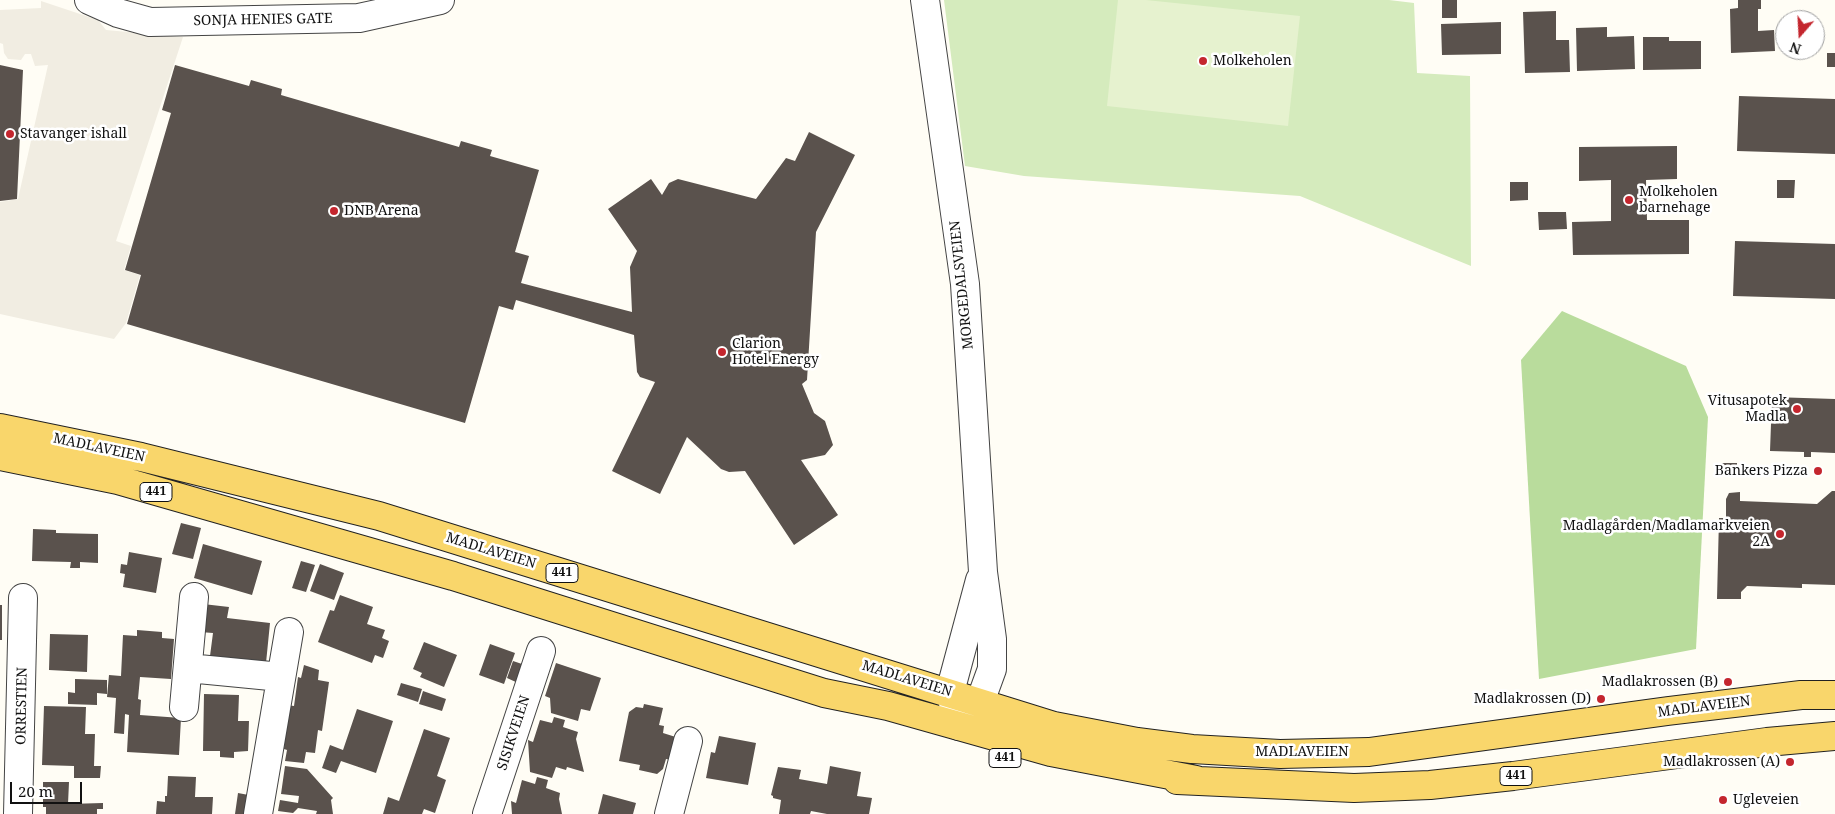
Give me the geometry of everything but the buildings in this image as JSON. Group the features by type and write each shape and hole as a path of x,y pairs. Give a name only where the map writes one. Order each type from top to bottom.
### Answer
{"main road":[{"name":"MADLAVEIEN","path":"0,428 141,457 379,516 950,692 1054,726 1094,735 1192,749 1288,754 1369,752 1668,711 1801,695 1835,694"},
{"name":"MADLAVEIEN","path":"0,456 118,480 453,576 824,693 929,737 1028,764 1120,778 1354,788 1430,785 1513,776 1767,742 1835,736"},
{"name":"MADLAVEIEN","path":"824,693 888,706 1051,752 1196,780"}],"street":[{"name":"SONJA HENIES GATE","path":"89,0 150,22 359,18 440,0"},
{"name":"MORGEDALSVEIEN","path":"925,0 965,284 983,572 992,639 992,669 980,702 959,726"},
{"name":"MORGEDALSVEIEN","path":"950,692 983,572"},
{"path":"184,707 194,597"},
{"name":"ORRESTIEN","path":"18,814 23,598"},
{"path":"258,814 289,632"},
{"name":"SISIKVEIEN","path":"487,814 541,651"},
{"path":"188,668 281,677"},
{"path":"950,692 959,726"},
{"path":"669,814 688,741"}],"green space":[{"path":"944,0 1389,0 1414,3 1417,73 1470,76 1471,266 1300,196 1024,176 965,166"},
{"name":"Molkeholen","path":"1118,0 1146,0 1300,16 1288,126 1107,106"},
{"path":"1562,311 1686,366 1708,417 1696,649 1539,679 1521,360"}],"shaded area":[{"path":"41,1 98,20 106,30 183,37 116,241 131,246 124,270 140,275 126,323 114,339 0,314 0,202 18,199 48,65 35,66 31,54 25,54 21,60 8,59 4,53 3,44 0,43 0,10 41,8"}],"place":[{"name":"Molkeholen","path":"1203,61"},
{"name":"Stavanger ishall","path":"10,134"},
{"name":"Molkeholen barnehage","path":"1629,200"},
{"name":"DNB Arena","path":"334,211"},
{"name":"Clarion Hotel Energy","path":"722,352"},
{"name":"Vitusapotek Madla","path":"1797,409"},
{"name":"Bankers Pizza","path":"1818,471"},
{"name":"Madlagården/Madlamarkveien 2A","path":"1780,534"},
{"name":"Madlakrossen (B)","path":"1728,682"},
{"name":"Madlakrossen (D)","path":"1601,699"},
{"name":"Madlakrossen (A)","path":"1790,762"},
{"name":"Ugleveien","path":"1723,800"}]}
